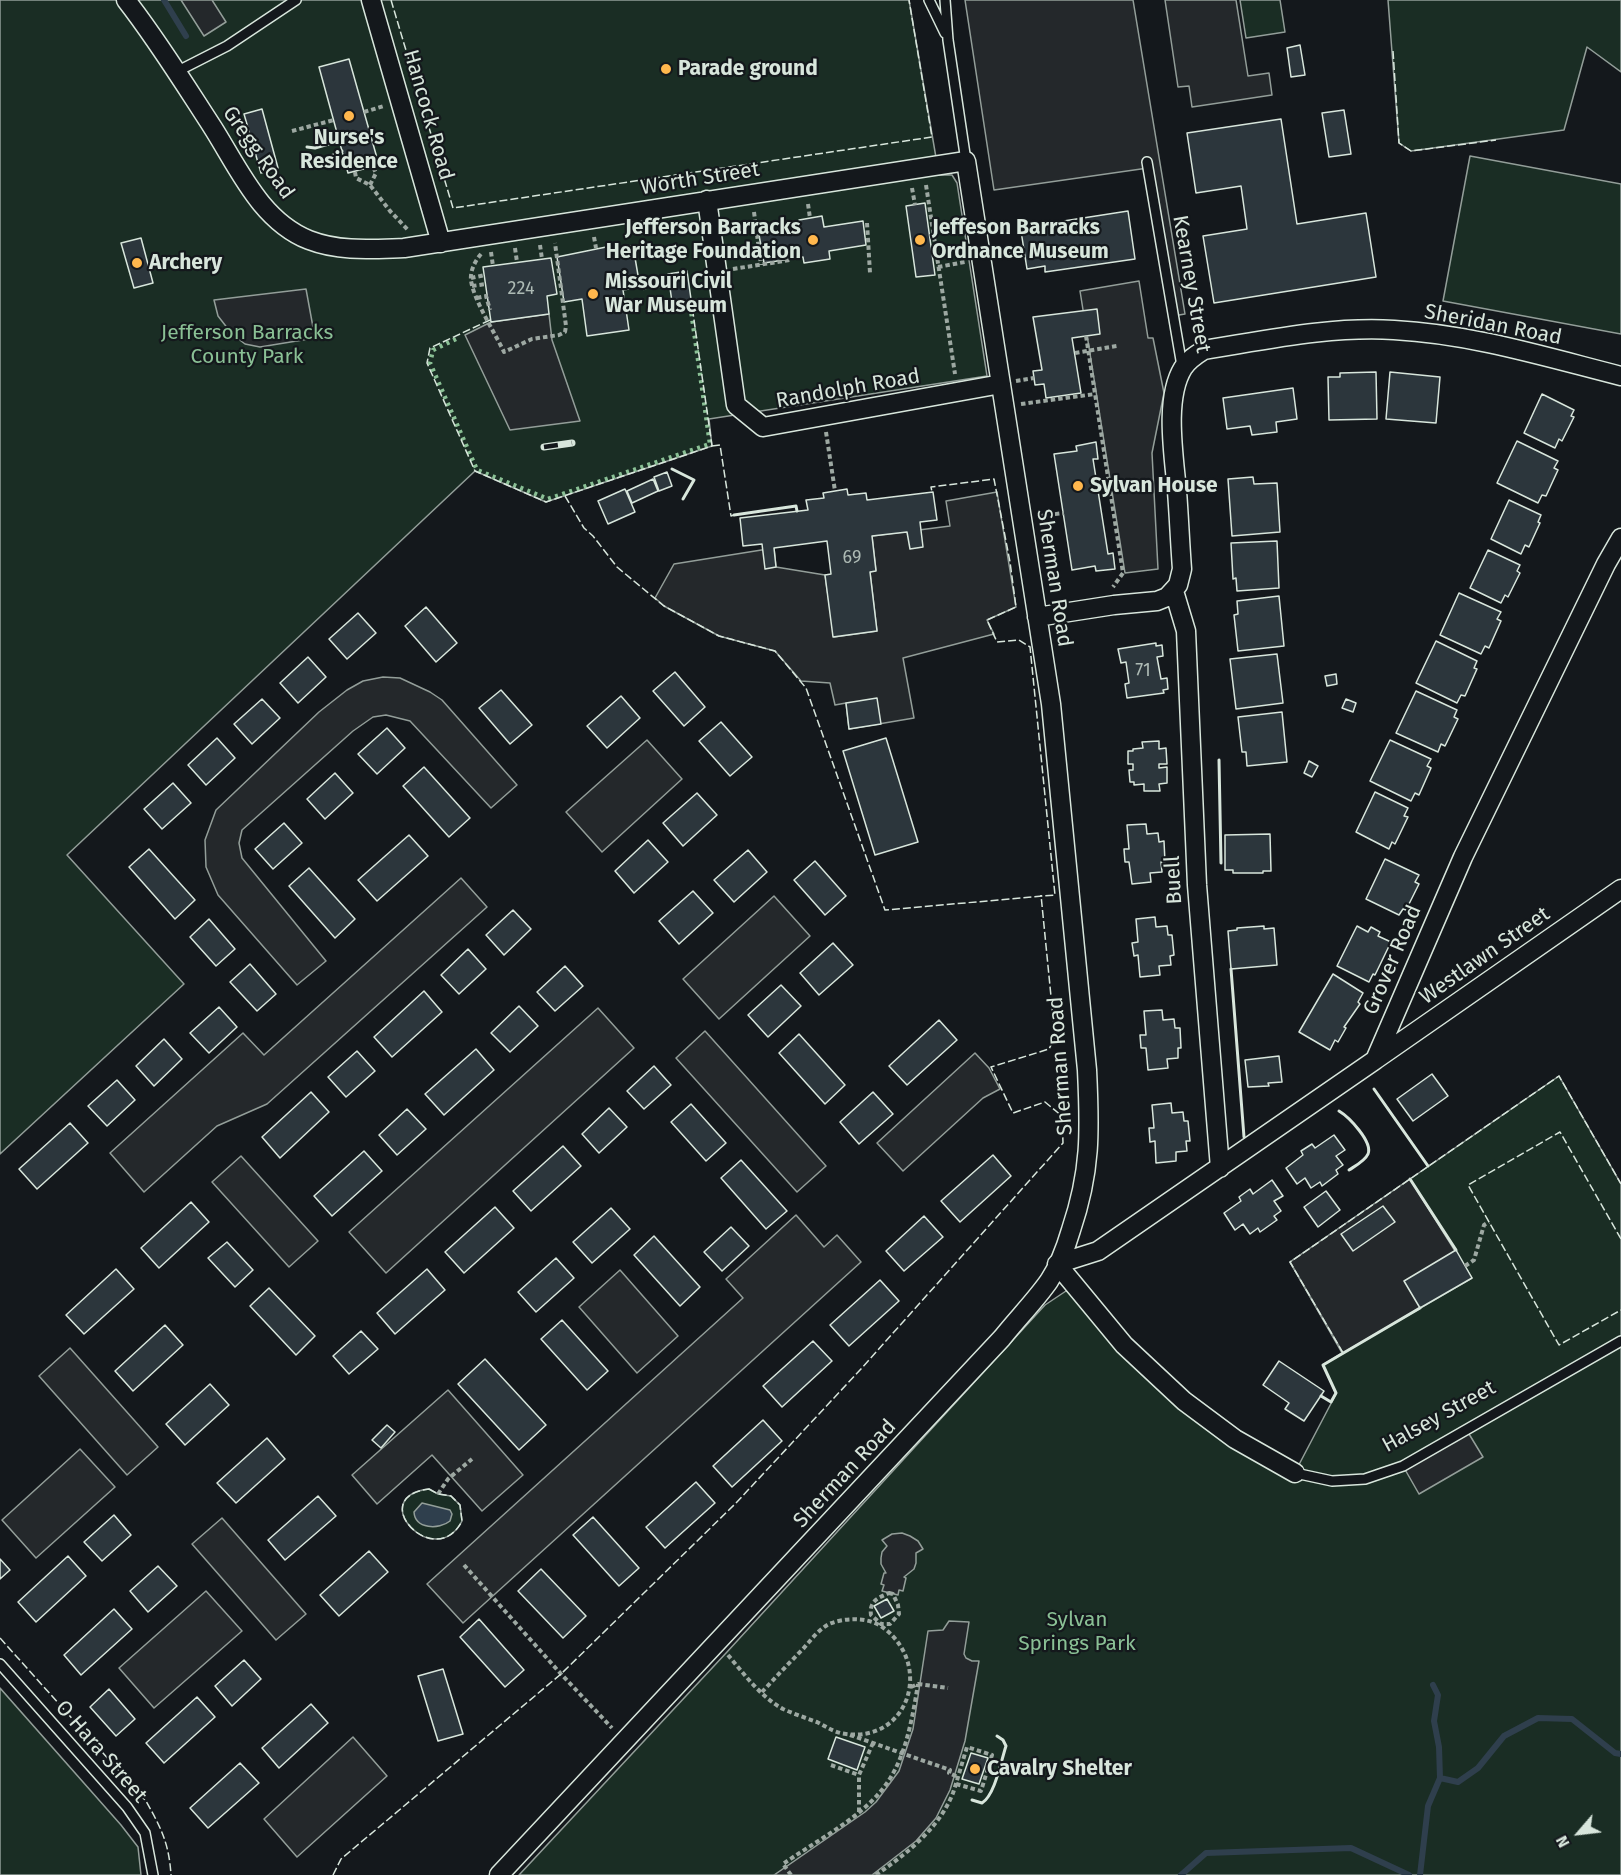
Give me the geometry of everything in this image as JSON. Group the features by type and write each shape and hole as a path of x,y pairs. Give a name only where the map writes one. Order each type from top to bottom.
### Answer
{"street":[{"name":"Gregg Road","path":"126,0 176,72 252,191 270,213 288,229 309,240 355,250 433,244"},
{"name":"Hancock Road","path":"371,0 433,244"},
{"name":"Worth Street","path":"433,244 966,161"},
{"name":"Sherman Road","path":"499,1875 1002,1338 1049,1281 1067,1245 1083,1189 1088,1162 1090,1124 1087,1070 1052,716 1004,406 1010,382 966,161"},
{"name":"Randolph Road","path":"707,200 736,405 763,427 1010,382"},
{"name":"Sheridan Road","path":"1183,368 1192,357 1204,350 1349,330 1394,330 1479,340 1621,376"},
{"name":"Kearney Street","path":"1174,591 1182,569 1173,403 1183,368"},
{"name":"Grover Road","path":"1375,1060 1463,857 1621,538"},
{"path":"1037,617 1114,604 1157,601 1174,591"},
{"name":"Buell","path":"1174,591 1186,631 1197,885 1220,1168"},
{"name":"Westlawn Street","path":"1375,1060 1621,889"},
{"path":"1058,1264 1098,1251 1375,1060"},
{"name":"Halsey Street","path":"1058,1264 1124,1345 1184,1401 1235,1439 1294,1473"}],"lane":[{"path":"176,72 227,46 296,0"},
{"path":"929,0 948,40"},
{"path":"945,0 948,40"},
{"name":"Sherman Road","path":"948,40 966,161"},
{"name":"Kearney Street","path":"1147,162 1183,368"},
{"name":"Halsey Street","path":"1294,1473 1332,1481 1365,1479 1403,1466 1621,1341"},
{"name":"O Hara Street","path":"0,1664 128,1807 145,1833 153,1875"}],"path":[{"path":"364,112 377,108"},
{"path":"292,131 333,120"},
{"path":"370,185 376,173 373,166"},
{"path":"355,172 356,178 370,185 390,211 433,244"},
{"path":"926,185 957,392"},
{"path":"912,186 915,205"},
{"path":"808,202 810,218"},
{"path":"753,211 761,265"},
{"path":"867,223 870,273"},
{"path":"594,235 596,248"},
{"path":"484,251 474,266 472,286 504,352 532,339 565,332 554,240"},
{"path":"541,252 542,259"},
{"path":"516,255 517,262"},
{"path":"492,259 493,266"},
{"path":"717,271 790,260"},
{"path":"471,278 485,275"},
{"path":"472,286 486,284"},
{"path":"477,298 486,296 490,310"},
{"path":"1086,336 1123,573 1112,588 1114,604"},
{"path":"1074,353 1117,346"},
{"path":"1010,382 1035,378"},
{"path":"1004,406 1095,394"},
{"path":"823,416 835,491"},
{"path":"1039,516 1064,513"},
{"path":"1465,1266 1474,1260 1484,1225 1489,1222"},
{"path":"438,1494 448,1479 472,1459"},
{"path":"464,1565 561,1674 613,1728"},
{"path":"762,1692 815,1634 829,1624 845,1620 862,1620 879,1623 890,1624 897,1618 899,1609 893,1594 877,1597 871,1605 871,1615 879,1623 893,1634 902,1645 908,1658 911,1687 899,1713 889,1723 863,1734 848,1734"},
{"path":"724,1651 749,1681 781,1708 835,1731 950,1770 949,1773 958,1777"},
{"path":"911,1687 918,1684 948,1688"},
{"path":"791,1875 783,1864 859,1812 882,1790 894,1771 901,1753 914,1712 918,1684"},
{"path":"859,1812 859,1775 873,1743"},
{"path":"876,1875 915,1846 938,1821 956,1784 967,1748 992,1755 981,1791 956,1784"},
{"path":"831,1765 859,1775"}],"green space":[{"name":"Jefferson Barracks County Park","path":"0,0 909,0 939,175 952,175 957,183 987,376 709,419 712,446 546,502 475,471 67,855 184,984 0,1154"},
{"path":"1240,0 1280,0 1285,32 1246,38"},
{"path":"1388,0 1621,0 1621,72 1587,47 1564,130 1411,151 1399,143"},
{"path":"1470,156 1621,184 1621,334 1443,301"},
{"name":"Sylvan Springs Park","path":"1559,1076 1621,1184 1621,1875 519,1875 1045,1305 1066,1291 1076,1295 1130,1362 1165,1396 1219,1432 1293,1476 1336,1394 1323,1365 1342,1353 1290,1262"},
{"path":"429,1489 438,1494 451,1496 460,1505 462,1521 450,1535 436,1539 423,1536 411,1528 404,1516 403,1505 411,1495"},
{"path":"0,1688 138,1847 141,1875 0,1875"}],"shaded area":[{"path":"181,0 212,0 226,22 204,36"},
{"path":"965,0 1133,0 1185,314 1173,316 1148,168 994,190"},
{"path":"1165,0 1236,0 1248,76 1269,73 1272,95 1192,107 1189,86 1178,87"},
{"path":"1139,281 1148,338 1153,338 1164,393 1152,453 1158,569 1125,573 1080,291"},
{"path":"306,289 315,338 260,347 245,344 232,334 218,316 214,300"},
{"path":"549,314 552,340 580,421 510,430 465,335 491,322"},
{"path":"997,492 1016,607 987,620 994,634 903,658 914,718 849,729 846,703 835,705 830,683 801,681 775,651 719,636 664,606 655,598 674,564 774,548 776,567 825,575 834,637 877,631 870,572 876,570 872,536 950,526 946,501"},
{"path":"383,677 400,678 442,700 517,785 491,808 410,721 386,715 373,717 353,731 242,830 239,843 242,858 326,961 297,985 218,895 206,867 205,840 216,810 319,712 347,690 363,681"},
{"path":"647,740 682,779 602,852 566,812"},
{"path":"461,878 487,907 267,1104 217,1126 144,1192 110,1153 243,1033 264,1055"},
{"path":"774,896 810,936 719,1019 683,979"},
{"path":"598,1008 634,1048 386,1273 349,1232"},
{"path":"705,1031 826,1166 797,1192 676,1058"},
{"path":"975,1053 989,1068 1000,1089 983,1098 903,1171 877,1143"},
{"path":"241,1156 318,1241 289,1267 212,1182"},
{"path":"1410,1179 1472,1278 1343,1353 1290,1262"},
{"path":"796,1215 824,1247 837,1235 861,1262 463,1623 427,1584 743,1298 726,1279"},
{"path":"620,1270 678,1336 637,1373 579,1307"},
{"path":"70,1348 158,1447 127,1475 39,1376"},
{"path":"448,1390 523,1475 482,1511 432,1455 377,1504 352,1475"},
{"path":"1466,1429 1483,1457 1419,1494 1403,1466"},
{"path":"80,1449 115,1487 36,1558 2,1520"},
{"path":"222,1518 306,1614 276,1640 192,1544"},
{"path":"902,1533 918,1541 923,1549 916,1553 914,1569 904,1577 906,1578 903,1591 899,1590 898,1595 882,1591 884,1585 881,1584 884,1573 886,1573 881,1564 881,1558 887,1546 882,1540 892,1534"},
{"path":"206,1591 242,1631 154,1708 119,1668"},
{"path":"949,1621 969,1622 964,1654 972,1661 979,1661 965,1741 950,1790 936,1818 916,1841 872,1875 774,1875 865,1812 876,1802 899,1771 913,1729 928,1631 943,1630"},
{"path":"353,1737 387,1776 297,1857 264,1819"}],"water":[{"path":"422,1503 450,1510 452,1514 450,1521 434,1527 418,1522 414,1512"}],"building":[{"path":"1300,45 1305,75 1291,77 1287,48"},
{"name":"Nurse's Residence","path":"349,59 379,165 348,173 319,67"},
{"path":"262,109 278,168 261,173 244,114"},
{"path":"1344,110 1351,154 1329,157 1322,113"},
{"path":"1281,119 1297,224 1366,213 1376,277 1214,303 1203,236 1247,229 1241,186 1196,193 1187,133"},
{"name":"Jeffeson Barracks Ordnance Museum","path":"925,203 935,275 916,277 906,206"},
{"path":"1128,211 1135,259 1045,272 1045,266 1027,269 1021,231 1039,229 1038,225"},
{"name":"Jefferson Barracks Heritage Foundation","path":"822,216 824,227 863,221 866,245 829,251 830,259 804,263 803,257 764,263 759,235 800,228 799,220"},
{"name":"Archery","path":"141,238 153,283 134,288 121,243"},
{"name":"Missouri Civil War Museum","path":"616,245 616,248 633,246 640,287 623,290 629,330 587,336 582,299 564,302 557,257"},
{"path":"551,258 557,294 547,296 549,314 491,322 483,267"},
{"path":"687,271 692,306 673,309 668,274"},
{"path":"1097,309 1100,334 1072,338 1081,393 1046,398 1044,384 1035,385 1033,371 1042,370 1033,317"},
{"path":"1376,372 1377,419 1329,420 1328,377 1340,377 1340,373"},
{"path":"1390,372 1440,377 1436,423 1386,419"},
{"path":"1293,388 1297,419 1276,422 1277,432 1252,435 1250,426 1227,429 1223,398"},
{"path":"1542,394 1574,410 1571,416 1574,417 1562,441 1559,439 1555,448 1524,433"},
{"path":"1517,441 1558,461 1554,468 1558,470 1546,496 1542,495 1538,503 1497,483"},
{"name":"Sylvan House","path":"1096,442 1098,459 1093,459 1108,554 1113,553 1115,569 1096,571 1095,566 1072,570 1054,454 1077,451 1076,446"},
{"path":"667,472 672,486 659,491 654,477"},
{"path":"1253,477 1254,484 1277,483 1280,532 1232,536 1228,479"},
{"path":"653,479 658,491 632,503 627,491"},
{"path":"625,489 635,512 608,524 598,501"},
{"path":"847,489 848,495 866,493 867,500 933,492 937,520 920,522 923,547 910,549 907,532 872,536 876,571 870,572 877,631 833,637 825,575 831,574 827,541 774,548 776,567 765,569 762,544 743,546 740,518 808,510 806,500 824,498 823,493"},
{"path":"1509,500 1541,515 1538,522 1540,523 1529,547 1525,545 1521,554 1491,539"},
{"path":"1277,541 1279,588 1237,591 1236,578 1233,579 1231,543"},
{"path":"1488,550 1520,565 1517,571 1520,573 1508,597 1505,595 1501,603 1470,588"},
{"path":"1459,593 1501,612 1497,619 1501,621 1489,648 1485,646 1481,654 1440,635"},
{"path":"1279,596 1284,646 1238,651 1234,615 1238,614 1237,601"},
{"path":"426,607 457,643 436,662 405,626"},
{"path":"358,613 376,633 347,659 329,639"},
{"path":"1436,641 1477,661 1474,668 1477,669 1465,696 1461,695 1457,703 1416,683"},
{"path":"1156,643 1156,646 1162,645 1163,656 1157,657 1161,679 1167,678 1168,689 1163,690 1164,693 1127,698 1125,684 1129,683 1126,662 1121,663 1118,649"},
{"path":"1277,654 1283,703 1236,709 1230,659"},
{"path":"308,657 326,677 298,703 280,683"},
{"path":"675,672 705,707 684,726 653,691"},
{"path":"1336,674 1337,684 1327,686 1325,676"},
{"path":"501,690 532,725 510,744 479,708"},
{"path":"1416,691 1457,710 1454,717 1458,719 1445,746 1441,744 1438,752 1396,733"},
{"path":"621,696 640,718 607,748 587,726"},
{"path":"877,698 881,724 849,729 846,703"},
{"path":"262,699 280,718 252,744 234,724"},
{"path":"1346,699 1356,703 1353,712 1342,708"},
{"path":"1282,712 1287,762 1247,766 1246,752 1242,752 1238,717"},
{"path":"721,722 752,757 730,776 699,741"},
{"path":"387,728 405,748 377,774 358,754"},
{"path":"217,738 235,758 206,785 188,765"},
{"path":"886,738 918,842 875,855 843,751"},
{"path":"1390,740 1431,759 1427,766 1431,768 1419,795 1415,793 1411,801 1370,781"},
{"path":"1159,741 1159,749 1166,748 1167,764 1159,764 1159,768 1167,767 1167,783 1159,784 1160,791 1144,791 1144,784 1134,785 1134,782 1130,782 1129,770 1133,770 1133,764 1128,764 1128,751 1143,748 1142,742"},
{"path":"1309,761 1318,766 1312,777 1304,773"},
{"path":"424,767 470,818 449,837 403,786"},
{"path":"335,773 353,793 325,819 307,799"},
{"path":"173,783 191,803 162,829 144,809"},
{"path":"1375,792 1408,808 1404,816 1408,817 1395,844 1392,842 1389,849 1356,832"},
{"path":"697,793 717,815 683,846 663,823"},
{"path":"284,823 302,843 273,869 255,849"},
{"path":"1146,824 1147,834 1158,833 1159,842 1164,841 1165,862 1161,862 1162,872 1150,873 1151,882 1132,884 1129,862 1125,862 1124,849 1129,849 1127,825"},
{"path":"1270,834 1271,871 1233,873 1233,870 1225,870 1225,835"},
{"path":"409,835 428,856 377,901 358,880"},
{"path":"648,840 668,862 634,893 615,871"},
{"path":"149,849 195,900 175,919 129,867"},
{"path":"748,850 767,872 734,902 714,880"},
{"path":"1385,859 1419,875 1415,882 1419,884 1406,910 1403,909 1399,915 1366,899"},
{"path":"815,861 846,896 825,915 794,880"},
{"path":"309,868 355,919 335,938 289,886"},
{"path":"693,891 713,913 679,944 659,921"},
{"path":"513,910 531,929 504,955 486,935"},
{"path":"1155,917 1156,927 1167,926 1168,935 1172,935 1174,955 1170,956 1171,965 1159,966 1160,975 1140,977 1138,955 1134,956 1132,943 1138,942 1136,919"},
{"path":"209,919 235,949 216,966 190,937"},
{"path":"1264,926 1264,929 1274,928 1277,965 1231,969 1228,931"},
{"path":"1357,926 1368,932 1371,927 1380,932 1378,936 1391,942 1375,975 1373,974 1369,982 1337,966"},
{"path":"833,943 853,965 819,995 800,973"},
{"path":"468,949 486,969 459,994 441,975"},
{"path":"250,964 276,994 257,1011 230,982"},
{"path":"565,966 583,986 555,1011 537,992"},
{"path":"1333,974 1363,993 1358,1002 1360,1004 1344,1027 1346,1028 1338,1042 1335,1040 1330,1050 1299,1032"},
{"path":"781,985 801,1006 768,1037 748,1015"},
{"path":"424,991 442,1012 392,1057 374,1037"},
{"path":"519,1006 538,1026 510,1052 491,1033"},
{"path":"219,1007 237,1027 209,1053 190,1033"},
{"path":"1162,1010 1163,1020 1174,1019 1175,1028 1180,1028 1181,1048 1178,1048 1178,1058 1167,1059 1168,1068 1148,1070 1146,1048 1141,1048 1140,1035 1146,1035 1144,1011"},
{"path":"939,1020 957,1040 907,1085 889,1066"},
{"path":"799,1034 845,1085 825,1104 779,1053"},
{"path":"164,1039 182,1059 154,1086 136,1066"},
{"path":"476,1049 494,1070 444,1115 425,1094"},
{"path":"357,1051 375,1071 346,1097 328,1077"},
{"path":"1279,1056 1282,1082 1268,1083 1269,1086 1248,1087 1245,1060"},
{"path":"654,1066 671,1085 644,1109 627,1091"},
{"path":"1432,1074 1448,1096 1413,1121 1397,1099"},
{"path":"117,1080 135,1100 107,1126 88,1106"},
{"path":"311,1092 329,1112 280,1158 262,1137"},
{"path":"873,1092 893,1114 859,1144 840,1122"},
{"path":"1171,1103 1172,1113 1183,1112 1184,1121 1188,1121 1190,1141 1186,1141 1187,1151 1176,1152 1176,1161 1156,1163 1155,1141 1150,1142 1149,1128 1154,1128 1152,1105"},
{"path":"691,1104 726,1143 706,1161 671,1122"},
{"path":"609,1108 627,1127 599,1153 582,1134"},
{"path":"407,1109 426,1129 397,1155 379,1135"},
{"path":"70,1123 88,1143 37,1189 19,1169"},
{"path":"1334,1135 1345,1150 1336,1156 1343,1165 1336,1170 1338,1174 1322,1186 1320,1182 1311,1188 1305,1178 1297,1184 1286,1168 1303,1155 1301,1151 1312,1144 1315,1148"},
{"path":"563,1146 581,1166 531,1211 513,1191"},
{"path":"364,1151 382,1171 332,1216 314,1196"},
{"path":"993,1155 1011,1176 960,1222 941,1201"},
{"path":"741,1160 787,1211 766,1229 721,1178"},
{"path":"1272,1180 1283,1196 1274,1201 1281,1211 1274,1216 1277,1220 1260,1232 1258,1228 1250,1234 1243,1224 1235,1230 1224,1213 1241,1201 1239,1197 1250,1189 1253,1194"},
{"path":"1326,1191 1340,1210 1318,1227 1304,1207"},
{"path":"191,1202 209,1222 159,1268 141,1248"},
{"path":"1383,1206 1395,1222 1353,1251 1341,1234"},
{"path":"495,1207 514,1228 464,1273 445,1252"},
{"path":"611,1208 630,1229 592,1263 573,1242"},
{"path":"924,1216 943,1237 904,1271 886,1251"},
{"path":"731,1227 749,1246 722,1271 704,1252"},
{"path":"654,1236 700,1287 680,1306 634,1255"},
{"path":"227,1242 253,1270 235,1287 208,1258"},
{"path":"1456,1250 1472,1278 1420,1308 1404,1281"},
{"path":"556,1258 574,1278 536,1312 518,1292"},
{"path":"116,1269 134,1289 84,1334 66,1315"},
{"path":"427,1269 445,1290 395,1334 377,1313"},
{"path":"880,1280 899,1301 849,1346 830,1325"},
{"path":"269,1288 315,1336 296,1355 250,1306"},
{"path":"562,1320 608,1371 587,1390 541,1339"},
{"path":"165,1325 183,1345 133,1391 115,1371"},
{"path":"361,1331 378,1349 349,1374 333,1356"},
{"path":"813,1341 832,1361 782,1407 763,1386"},
{"path":"485,1359 546,1425 519,1450 458,1384"},
{"path":"1279,1361 1324,1391 1304,1421 1285,1409 1289,1403 1263,1385"},
{"path":"210,1384 229,1405 185,1445 166,1424"},
{"path":"763,1420 782,1441 732,1487 713,1466"},
{"path":"387,1425 395,1432 381,1448 372,1440"},
{"path":"267,1438 285,1459 236,1503 217,1483"},
{"path":"696,1482 715,1503 665,1548 646,1527"},
{"path":"318,1496 336,1516 285,1560 268,1540"},
{"path":"114,1515 131,1535 102,1561 84,1542"},
{"path":"593,1517 639,1568 619,1586 573,1535"},
{"path":"369,1551 388,1572 339,1616 320,1595"},
{"path":"68,1556 86,1576 36,1622 18,1602"},
{"path":"0,1559 10,1570 0,1579"},
{"path":"158,1566 177,1586 148,1612 130,1591"},
{"path":"541,1569 586,1616 563,1638 518,1591"},
{"path":"887,1599 894,1611 881,1618 874,1606"},
{"path":"114,1609 132,1629 81,1675 64,1655"},
{"path":"479,1619 524,1670 505,1687 460,1637"},
{"path":"244,1660 261,1679 232,1706 215,1686"},
{"path":"443,1669 463,1734 438,1741 418,1676"},
{"path":"109,1689 135,1719 116,1736 90,1707"},
{"path":"197,1697 215,1717 164,1763 146,1743"},
{"path":"311,1704 328,1723 279,1768 262,1748"},
{"path":"836,1737 865,1747 857,1770 828,1759"},
{"name":"Cavalry Shelter","path":"971,1753 988,1758 979,1784 962,1779"},
{"path":"240,1763 259,1783 208,1828 190,1808"}],"waterway":[{"path":"164,0 186,36"},
{"path":"1420,1875 1428,1806 1440,1778 1439,1747 1434,1721 1438,1695 1433,1685"},
{"path":"1440,1778 1458,1782 1478,1768 1504,1736 1538,1718 1572,1719 1615,1753 1621,1754"},
{"path":"1181,1875 1206,1853 1351,1848 1409,1875"}],"railway":[{"path":"544,447 572,443"}],"hedge":[{"path":"643,288 665,285"},
{"path":"456,339 433,350 430,363 477,470 548,499 710,444 691,310"}],"fence":[{"path":"391,0 453,208 932,137 909,0"},
{"path":"1393,51 1399,143 1411,151 1496,140"},
{"path":"639,284 669,279"},
{"path":"490,320 430,348 427,363 475,471 546,502 712,446 692,306"},
{"path":"712,446 720,445 731,516 734,515"},
{"path":"565,496 584,528 617,567 664,606 719,636 775,651 806,688 885,910 1055,895 1030,647 1019,640 997,642 987,620 1016,607 994,479 931,487 932,492"},
{"path":"333,1875 341,1859 561,1674 736,1503 860,1370 1063,1143 1062,1116 1045,1102 1013,1113 991,1067 1049,1049 1055,1037 1041,895"},
{"path":"1343,1353 1290,1262 1559,1076 1621,1184"},
{"path":"1621,1239 1560,1132 1468,1185 1559,1345 1621,1310"},
{"path":"429,1489 438,1494 451,1496 460,1505 462,1521 450,1535 436,1539 423,1536 411,1528 404,1516 403,1505 411,1495 429,1489"},
{"path":"0,1638 146,1801 163,1836 171,1875"}],"wall":[{"path":"307,147 315,148 339,141"},
{"path":"315,163 342,151"},
{"path":"672,469 694,480 683,499"},
{"path":"734,515 796,506 797,511"},
{"path":"1219,760 1221,863"},
{"path":"1231,969 1244,1137"},
{"path":"1374,1089 1428,1166"},
{"path":"1339,1111 1359,1130 1369,1149 1365,1159 1349,1170"},
{"path":"1410,1179 1456,1250"},
{"path":"1321,1396 1331,1402 1336,1393 1323,1365 1420,1308"},
{"path":"972,1800 982,1803 991,1793 1006,1746 997,1736"}],"place":[{"name":"Parade ground","path":"666,69"},
{"name":"Nurse's Residence","path":"349,116"},
{"name":"Jefferson Barracks Heritage Foundation","path":"813,240"},
{"name":"Jeffeson Barracks Ordnance Museum","path":"920,240"},
{"name":"Archery","path":"137,263"},
{"name":"Missouri Civil War Museum","path":"593,294"},
{"name":"Sylvan House","path":"1078,486"},
{"name":"Cavalry Shelter","path":"975,1769"}]}
